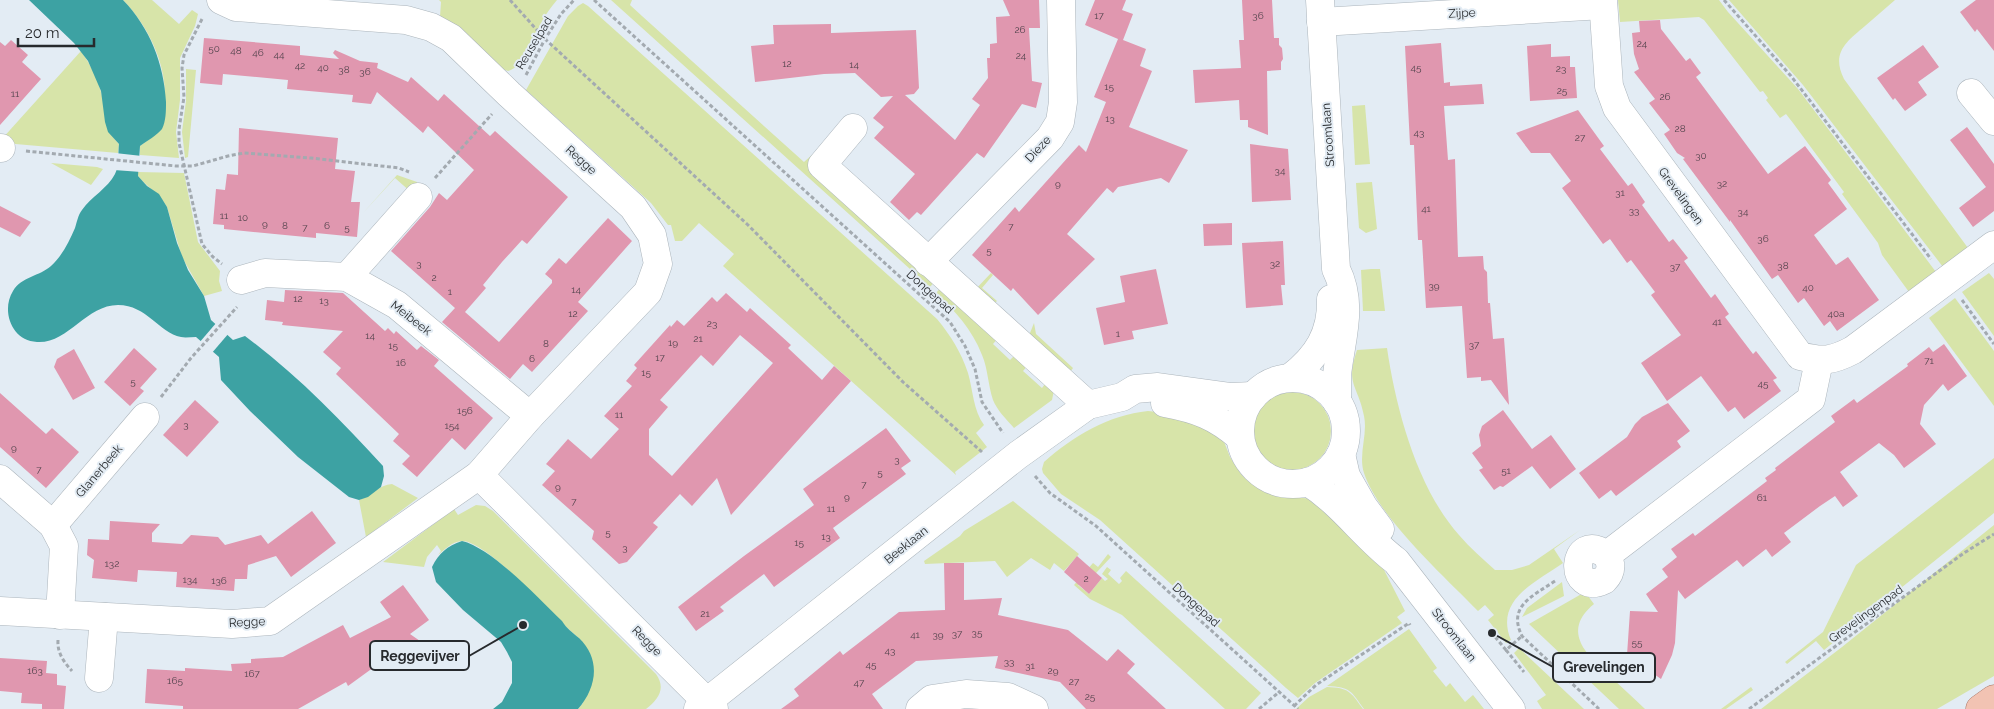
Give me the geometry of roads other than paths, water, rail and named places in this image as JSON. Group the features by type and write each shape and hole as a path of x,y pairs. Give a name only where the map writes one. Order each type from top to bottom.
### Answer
{"main road":[{"path":"1980,709 1994,699"}],"street":[{"name":"Dieze","path":"928,262 1050,138 1060,122 1063,102 1061,0"},
{"name":"Zijpe","path":"1320,11 1603,2"},
{"name":"Grevelingen","path":"1603,2 1608,86 1617,108 1800,356 1819,361"},
{"name":"Regge","path":"0,612 232,624 270,621 479,475 530,416 648,292 658,264 652,235 633,207 509,94 451,38 431,27 406,20 236,7 212,8"},
{"name":"Stroomlaan","path":"1320,11 1336,269 1344,285 1344,334 1337,376 1337,402"},
{"path":"1971,93 1994,122"},
{"path":"853,128 822,165 1088,405"},
{"path":"347,277 415,185"},
{"path":"1577,565 1579,574 1584,580 1592,583 1598,583 1608,576 1611,570 1611,562 1607,555 1811,399 1819,361 1836,359 1853,350 1994,245"},
{"name":"Stroomlaan","path":"1291,377 1309,363 1322,344 1328,327 1331,308 1330,282 1336,269"},
{"name":"Meibeek","path":"241,280 266,273 347,277 398,305 530,416"},
{"path":"1291,377 1312,381 1330,392 1342,411 1346,432 1341,454 1328,471 1308,482 1285,484 1264,476 1248,459 1240,437 1243,414 1253,396 1270,383 1291,377"},
{"name":"Beeklaan","path":"707,707 1009,462 1088,405 1122,397 1135,389 1158,387 1231,397 1253,396"},
{"name":"Beeklaan","path":"1122,397 1138,402 1166,403 1199,411 1225,423 1240,437"},
{"name":"Glanerbeek","path":"53,525 145,417"},
{"name":"Stroomlaan","path":"1341,454 1346,476 1363,506 1388,540 1396,561"},
{"name":"Regge","path":"479,475 707,707"},
{"path":"0,479 53,525 64,546 60,615"},
{"name":"Stroomlaan","path":"1308,482 1327,494 1378,548 1396,561 1511,709"},
{"path":"100,678 104,617"},
{"path":"920,709 932,699 966,694 1008,697 1034,709"}],"water":[{"path":"29,0 123,0 141,22 159,60 165,88 166,109 162,129 140,146 138,176 147,186 159,194 167,207 177,243 188,270 204,296 211,320 233,340 245,336 300,381 383,466 384,476 381,487 368,497 359,500 349,497 298,457 221,380 219,357 196,337 183,337 173,334 137,309 118,305 107,307 96,311 68,331 48,341 37,342 28,340 15,330 8,315 8,307 13,291 16,286 51,266 62,253 68,244 81,212 115,174 118,164 119,144 108,132 101,91 88,61 74,43"},
{"path":"462,541 487,553 501,564 586,646 591,655 594,673 589,692 578,709 493,709 502,702 512,683 512,662 501,642 463,610 436,582 432,567 444,551"}],"place":[{"name":"Reggevijver","path":"523,625"},
{"name":"Grevelingen","path":"1492,633"}]}
